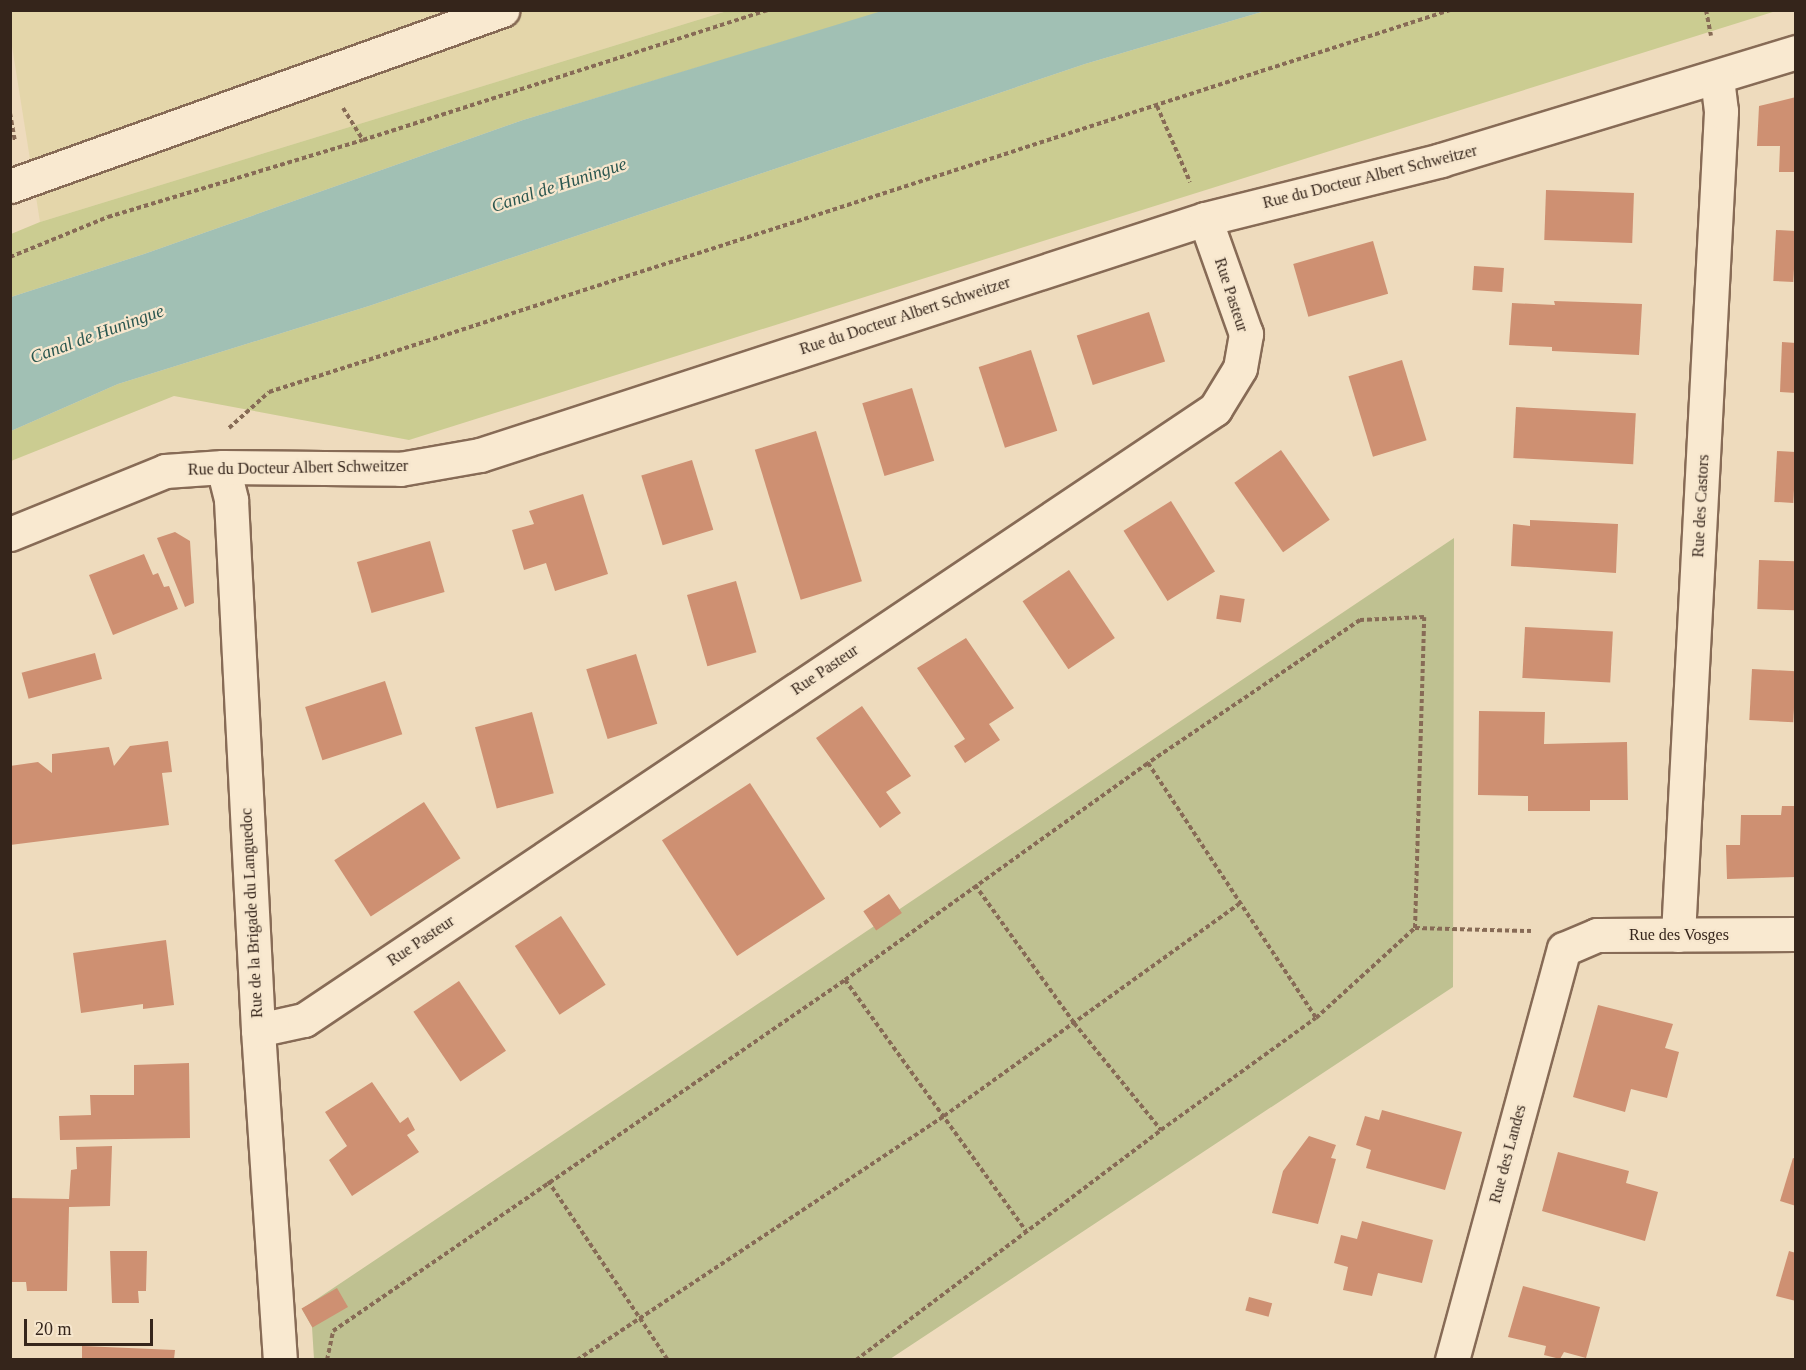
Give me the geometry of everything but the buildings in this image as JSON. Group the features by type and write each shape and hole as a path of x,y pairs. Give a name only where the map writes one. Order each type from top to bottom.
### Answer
{"street":[{"path":"10,186 501,10"},
{"name":"Rue du Docteur Albert Schweitzer","path":"10,534 165,471 223,467 400,469 480,455 1205,219 1441,160 1717,78 1796,52"},
{"name":"Rue des Castors","path":"1678,935 1721,111 1717,78"},
{"name":"Rue Pasteur","path":"258,1030 304,1020 1215,409 1240,368 1246,334 1205,219"},
{"name":"Rue de la Brigade du Languedoc","path":"223,467 231,500 258,1030 280,1359"},
{"name":"Rue des Vosges","path":"1564,949 1597,935 1796,934"},
{"name":"Rue des Landes","path":"1452,1359 1564,949"}],"path":[{"path":"10,257 108,217 363,140 768,10"},
{"path":"223,467 227,430 269,392 1450,10"},
{"path":"1157,106 1205,219"},
{"path":"327,1359 333,1330 845,980 1148,763 1360,620 1424,617 1415,928"},
{"path":"1148,763 1316,1018"},
{"path":"975,885 1074,1023 1161,1131"},
{"path":"577,1359 944,1116 1239,904"},
{"path":"856,1359 1316,1018 1415,928 1527,929 1564,949"},
{"path":"845,980 1026,1231"},
{"path":"548,1181 668,1359"}],"shaded area":[{"path":"10,11 727,11 40,222 11,40"}],"green space":[{"path":"727,11 885,11 523,120 144,254 11,297 11,234 40,222"},
{"path":"1265,11 1776,11 409,440 174,396 11,461 11,431 118,384 369,306 1085,64"},
{"path":"1454,538 1453,987 890,1359 314,1359 312,1327 302,1309"}],"water":[{"name":"Canal de Huningue","path":"885,10 1265,11 1085,64 369,306 118,384 11,431 11,297 144,254 523,120"}]}
